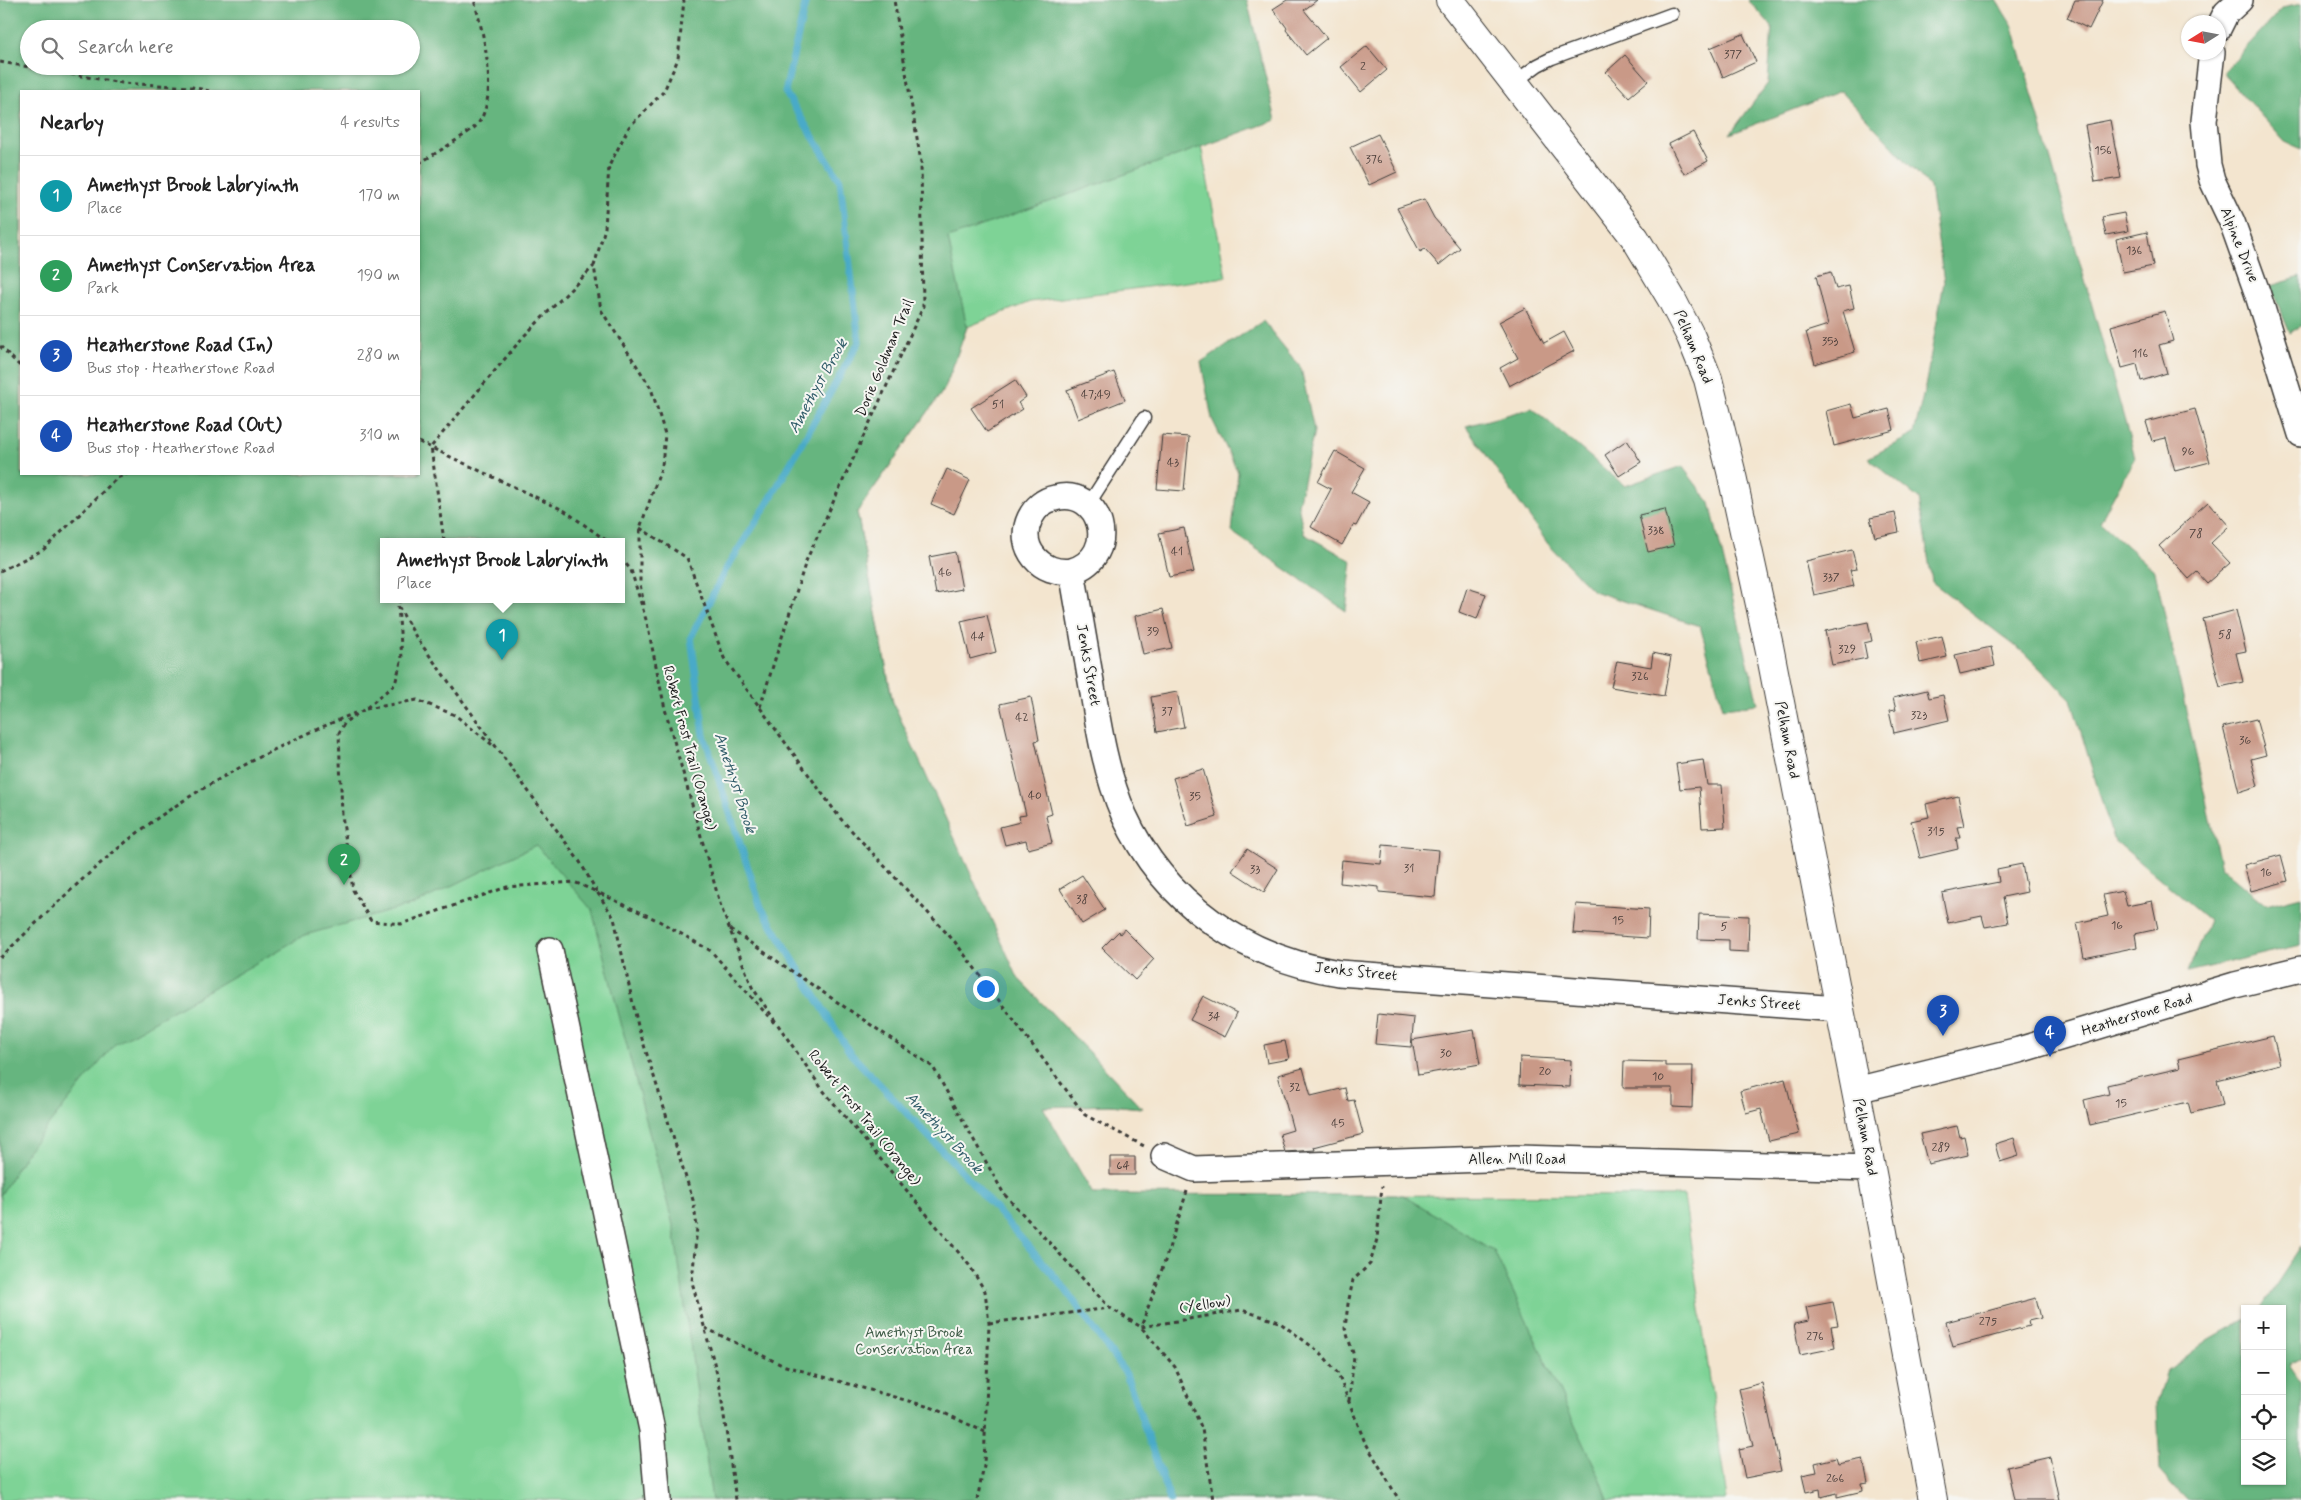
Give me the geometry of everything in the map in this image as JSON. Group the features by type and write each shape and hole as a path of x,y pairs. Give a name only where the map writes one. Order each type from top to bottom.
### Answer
{"main road":[{"name":"Pelham Road","path":"1450,0 1598,189 1651,263 1681,317 1708,379 1759,598 1856,1090 1933,1500"}],"street":[{"path":"2225,15 2240,0"},
{"name":"Alpine Drive","path":"2211,60 2204,121 2208,166 2212,180 2232,222 2257,292 2301,434"},
{"path":"1068,496 1088,505 1098,517 1102,532 1096,554 1092,560 1072,571 1052,570 1035,559 1028,548 1027,528 1035,510 1052,498 1068,496"},
{"name":"Jenks Street","path":"1072,571 1100,734 1114,788 1124,814 1146,855 1172,889 1201,916 1244,943 1295,964 1340,973 1839,1009"},
{"path":"550,950 652,1430 658,1500"},
{"name":"Heatherstone Road","path":"1856,1090 2019,1050 2235,986 2301,969"},
{"name":"Allen Mill Road","path":"1164,1156 1194,1169 1515,1158 1871,1168"}],"lane":[{"path":"1515,82 1538,65 1552,58 1672,14"},
{"path":"1088,505 1144,418"}],"path":[{"path":"420,162 477,125 489,97 490,78 474,0"},
{"path":"647,623 640,584 640,528 662,466 665,434 652,388 602,310 594,266 605,228 609,166 629,127 664,91 678,59 684,0"},
{"name":"Dorie Goldman Trail","path":"760,707 806,561 923,307 920,162 894,0"},
{"path":"0,62 20,65"},
{"path":"76,75 122,83 192,87 205,90"},
{"path":"444,538 431,448 524,336 594,266"},
{"path":"0,346 20,367"},
{"path":"420,442 565,511 603,538"},
{"path":"0,571 43,550 118,478 125,475"},
{"path":"640,528 687,558 724,658 840,818 955,942 1086,1115 1164,1156"},
{"name":"Robert Frost Trail (Orange)","path":"625,563 631,570 647,623 665,709 721,907 752,987 822,1089 970,1265 985,1291 989,1324 984,1466 977,1500"},
{"path":"399,603 398,606 416,637 580,862 597,892 659,921 711,951 786,1037"},
{"path":"0,958 91,871 152,822 210,785 318,729 366,709 417,700 455,715 500,750"},
{"path":"730,929 933,1068 1004,1194 1110,1308 1141,1327 1175,1367 1202,1429 1213,1500"},
{"path":"1349,1403 1354,1356 1345,1328 1348,1304 1352,1280 1370,1264 1377,1239 1381,1211 1383,1162"},
{"path":"1141,1327 1165,1261 1194,1169"},
{"path":"989,1324 1110,1308"},
{"name":"(Yellow)","path":"1141,1327 1242,1310 1279,1322 1322,1354 1338,1374 1364,1440 1399,1500"},
{"path":"705,1328 782,1364 934,1408 985,1432"}],"green space":[{"name":"Amethyst Brook Conservation Area","path":"0,0 20,20 20,75 26,75 20,90 20,475 420,475 420,184 1201,146 1226,277 1030,302 967,327 945,388 857,512 930,899 1018,978 1142,1108 1110,1105 893,1111 967,1194 1684,1196 1727,1500 0,1500"},
{"name":"Amethyst Brook Conservation Area","path":"0,0 1247,0 1276,120 948,238 967,327 945,388 857,512 892,700 1018,978 1142,1108 1110,1105 1043,1107 1093,1194 1403,1195 1494,1251 1601,1480 1608,1500 712,1500 674,1229 592,910 536,845 415,904 305,935 115,1044 28,1150 0,1196"},
{"path":"1748,0 1996,0 2013,27 2135,457 2100,522 2155,571 2221,868 2266,905 2301,896 2301,945 2188,972 2209,920 2113,839 2071,699 2023,652 1932,582 1919,499 1868,458 1914,434 1925,387 1944,282 1930,187 1841,91 1730,134 1768,83 1772,26"},
{"path":"2301,4 2301,149 2285,142 2223,73 2282,8"},
{"path":"2301,277 2301,326 2290,333 2270,286"},
{"path":"1263,321 1301,368 1314,431 1298,505 1304,534 1352,561 1346,611 1232,532 1238,472 1212,419 1201,362"},
{"path":"1532,408 1625,486 1682,466 1710,503 1758,704 1723,708 1700,626 1593,591 1548,544 1466,426"},
{"path":"2301,1247 2301,1358 2289,1364 2301,1382 2301,1500 2186,1500 2160,1472 2157,1403 2167,1371 2208,1340 2241,1321 2241,1485 2286,1485 2286,1305 2263,1305"}],"building":[{"path":"1287,0 1317,0 1304,10 1327,38 1306,55 1286,30 1287,28 1273,9"},
{"path":"2075,0 2103,0 2089,29 2067,18"},
{"path":"1743,34 1756,62 1723,77 1710,48"},
{"path":"1367,46 1387,70 1361,92 1341,67"},
{"path":"1625,55 1648,81 1629,97 1606,72"},
{"path":"2110,120 2121,178 2095,182 2085,125"},
{"path":"1693,132 1708,161 1684,174 1669,144"},
{"path":"1378,134 1397,172 1369,185 1350,147"},
{"path":"1424,199 1434,218 1460,248 1439,265 1425,249 1420,252 1397,208"},
{"path":"2124,213 2128,231 2106,235 2102,217"},
{"path":"2147,232 2153,266 2123,272 2116,239"},
{"path":"1831,272 1836,289 1849,286 1854,308 1843,311 1855,352 1815,364 1806,332 1828,325 1816,276"},
{"path":"1525,308 1544,343 1564,332 1574,351 1509,386 1500,368 1518,358 1499,322"},
{"path":"2165,311 2173,341 2159,345 2167,373 2141,381 2137,364 2122,368 2111,326"},
{"path":"1114,372 1125,400 1078,419 1067,390"},
{"path":"1015,380 1026,397 1018,403 1023,409 987,432 971,408"},
{"path":"1851,404 1855,418 1889,409 1894,430 1834,446 1826,411"},
{"path":"2195,409 2210,462 2175,471 2166,438 2152,441 2146,422"},
{"path":"1162,435 1189,437 1184,491 1157,489"},
{"path":"1627,440 1641,462 1619,476 1605,455"},
{"path":"1335,451 1365,468 1351,492 1369,502 1356,526 1353,525 1342,545 1311,527 1331,489 1318,482"},
{"path":"947,469 970,480 954,514 931,504"},
{"path":"2208,502 2229,526 2211,543 2230,563 2207,583 2197,572 2189,579 2159,546"},
{"path":"1665,509 1674,546 1648,552 1639,515"},
{"path":"1895,513 1899,532 1875,537 1870,518"},
{"path":"1184,528 1194,572 1169,577 1159,533"},
{"path":"1852,550 1857,569 1850,570 1854,586 1814,595 1806,561"},
{"path":"955,552 962,589 936,594 929,557"},
{"path":"1467,588 1486,594 1477,619 1459,612"},
{"path":"1163,609 1172,648 1143,654 1135,616"},
{"path":"2236,610 2246,651 2236,653 2243,682 2220,687 2203,619"},
{"path":"987,615 996,652 970,659 961,621"},
{"path":"1868,622 1872,641 1864,643 1867,658 1832,665 1825,631"},
{"path":"1942,636 1947,657 1920,663 1916,642"},
{"path":"1991,647 1995,666 1960,674 1955,655"},
{"path":"1653,653 1671,657 1664,696 1611,687 1617,661 1651,667"},
{"path":"1927,690 1929,698 1943,695 1949,720 1894,733 1889,711 1896,710 1893,698"},
{"path":"1177,692 1184,727 1157,732 1151,697"},
{"path":"1031,697 1039,740 1035,741 1052,814 1046,816 1052,843 1028,849 1026,840 1005,845 1000,827 1020,822 1019,816 1026,815 1000,704"},
{"path":"2256,719 2266,755 2251,759 2258,786 2239,792 2223,727"},
{"path":"1703,760 1707,785 1722,785 1725,827 1702,828 1699,787 1680,789 1676,764"},
{"path":"1203,769 1217,817 1188,826 1173,778"},
{"path":"1958,796 1964,826 1957,827 1960,838 1956,838 1958,849 1920,858 1911,821 1929,817 1926,804"},
{"path":"1383,845 1439,850 1435,897 1379,892 1379,887 1340,883 1342,860 1381,864"},
{"path":"1247,849 1278,869 1264,892 1232,871"},
{"path":"2281,855 2288,881 2251,891 2244,865"},
{"path":"2022,864 2027,892 2003,897 2008,923 1985,927 1982,916 1948,923 1942,893 1999,882 1997,869"},
{"path":"1082,875 1105,910 1082,924 1060,889"},
{"path":"2123,891 2127,906 2152,901 2158,929 2135,934 2137,947 2084,958 2077,923 2108,916 2103,895"},
{"path":"1576,904 1649,909 1648,938 1573,933"},
{"path":"1699,914 1749,916 1748,952 1729,951 1729,940 1698,939"},
{"path":"1124,929 1154,959 1135,980 1102,948 1119,931 1120,934"},
{"path":"1203,996 1237,1013 1225,1037 1190,1020"},
{"path":"1378,1014 1414,1018 1411,1047 1375,1044"},
{"path":"1474,1030 1480,1064 1418,1075 1412,1040"},
{"path":"2273,1036 2280,1064 2217,1080 2223,1105 2191,1113 2188,1102 2090,1125 2084,1100 2109,1094 2107,1085 2180,1068 2178,1059"},
{"path":"1285,1041 1289,1059 1267,1063 1264,1045"},
{"path":"1520,1057 1571,1060 1570,1087 1519,1085"},
{"path":"1624,1061 1665,1062 1665,1066 1693,1066 1692,1108 1673,1107 1673,1088 1623,1088"},
{"path":"1303,1068 1311,1096 1345,1088 1348,1101 1354,1100 1363,1134 1314,1147 1315,1150 1285,1152 1280,1134 1293,1130 1278,1075"},
{"path":"1785,1079 1799,1134 1769,1141 1761,1109 1746,1113 1740,1091"},
{"path":"1957,1126 1960,1137 1964,1136 1968,1155 1928,1164 1920,1134"},
{"path":"2014,1138 2019,1156 2000,1162 1995,1144"},
{"path":"1110,1157 1135,1157 1135,1175 1110,1175"},
{"path":"2036,1298 2041,1318 2028,1321 2029,1326 1953,1347 1946,1322"},
{"path":"1833,1302 1838,1325 1831,1326 1835,1348 1800,1355 1794,1324 1809,1321 1806,1307"},
{"path":"1762,1383 1781,1471 1745,1478 1739,1449 1753,1446 1739,1389"},
{"path":"2050,1457 2059,1500 2014,1500 2007,1467"},
{"path":"1836,1458 1838,1464 1863,1459 1868,1483 1862,1484 1863,1491 1837,1497 1837,1493 1821,1497 1820,1489 1806,1492 1802,1475 1817,1472 1815,1463"}],"waterway":[{"name":"Amethyst Brook","path":"806,0 785,92 840,180 859,342 768,503 726,569 691,637 704,735 761,907 850,1053 969,1179 1063,1286 1126,1374 1170,1500"}],"place":[{"name":"Amethyst Brook Labryinth","path":"502,660"},
{"name":"Amethyst Conservation Area","path":"344,885"},
{"name":"Heatherstone Road (In)","path":"1943,1036"},
{"name":"Heatherstone Road (Out)","path":"2050,1057"}]}
